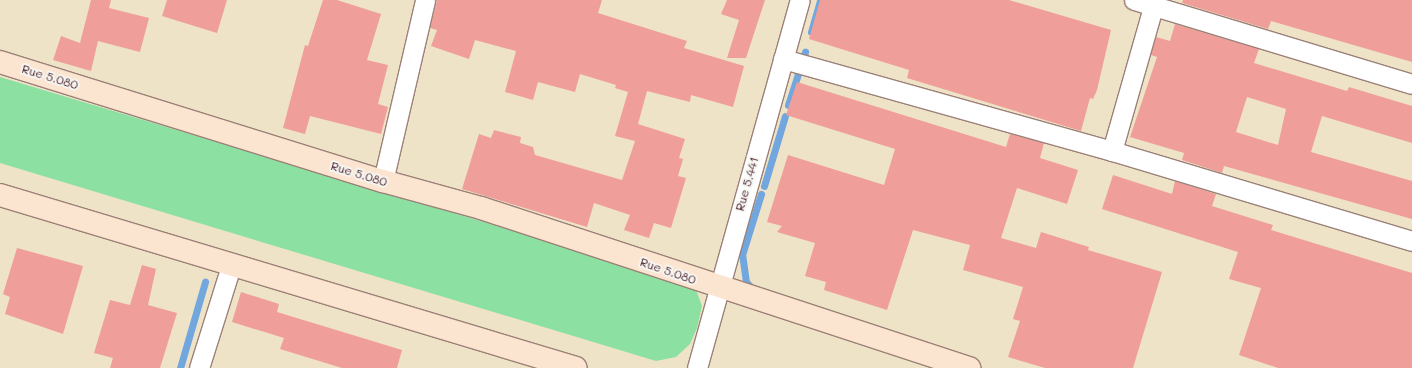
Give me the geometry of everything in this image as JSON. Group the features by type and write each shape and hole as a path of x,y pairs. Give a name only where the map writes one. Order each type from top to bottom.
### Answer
{"main road":[{"name":"Rue 5.080","path":"0,62 383,181 481,208 717,288 969,368"},
{"path":"0,195 231,266 576,368"}],"street":[{"path":"383,181 425,0"},
{"name":"Rue 5.441","path":"697,368 717,288 800,0"},
{"path":"1134,0 1154,3 1412,84"},
{"path":"1112,151 1154,3"},
{"path":"783,59 1112,151 1412,241"},
{"path":"199,368 231,266"}],"green space":[{"path":"0,77 678,280 696,290 702,306 697,328 690,344 676,357 656,361 0,163"}],"building":[{"path":"91,0 111,0 109,8 149,18 140,52 98,41 91,71 53,60 61,36 80,43"},
{"path":"167,0 227,0 217,33 162,16"},
{"path":"323,0 337,0 381,14 367,60 388,65 378,104 388,107 381,134 310,116 305,134 283,128 305,45 308,46"},
{"path":"437,0 602,0 598,13 687,41 684,48 744,66 733,107 691,95 690,102 647,91 638,124 685,139 679,158 683,159 678,176 686,178 671,228 654,223 649,238 624,230 630,215 594,203 587,227 462,189 479,134 491,138 494,130 521,137 520,143 533,147 535,155 622,180 635,141 615,136 628,92 615,88 616,85 580,74 575,92 538,82 533,100 505,92 516,51 475,40 469,59 431,46 437,30 430,28"},
{"path":"727,0 765,0 746,58 727,58 739,20 721,14"},
{"path":"820,0 1009,0 1111,30 1097,90 1093,99 1090,98 1081,131 907,78 909,70 809,39"},
{"path":"1183,0 1412,0 1412,62 1271,21 1268,29 1182,3"},
{"path":"1175,24 1259,49 1254,63 1347,91 1349,87 1412,106 1412,143 1322,116 1311,152 1412,181 1412,219 1224,166 1222,173 1182,160 1184,153 1130,137 1157,57 1151,55 1156,37 1170,41","holes":["1247,97 1286,109 1278,145 1236,132"]},
{"path":"797,82 1006,147 1010,134 1044,143 1040,158 1078,170 1067,204 1017,188 1001,238 1036,248 1041,232 1089,247 1088,250 1162,272 1133,368 1045,368 1008,357 1020,321 1013,319 1023,287 963,270 970,245 913,230 887,310 824,290 826,282 805,276 815,243 777,232 782,226 767,222 788,155 884,185 895,149 786,115"},
{"path":"1113,175 1172,194 1175,181 1216,194 1212,206 1273,225 1271,230 1412,273 1412,368 1278,368 1239,355 1261,288 1229,279 1238,252 1102,209"},
{"path":"17,248 83,266 63,334 5,314 10,297 3,294"},
{"path":"142,265 156,269 148,305 177,313 160,368 110,368 113,358 94,353 110,300 130,305"},
{"path":"241,292 279,304 277,312 402,350 397,368 342,368 280,349 284,338 232,322"}],"waterway":[{"path":"811,32 820,0"},
{"path":"788,105 805,52"},
{"path":"764,186 785,116"},
{"path":"754,290 746,282 742,255 761,194"},
{"path":"180,368 205,282"}]}
